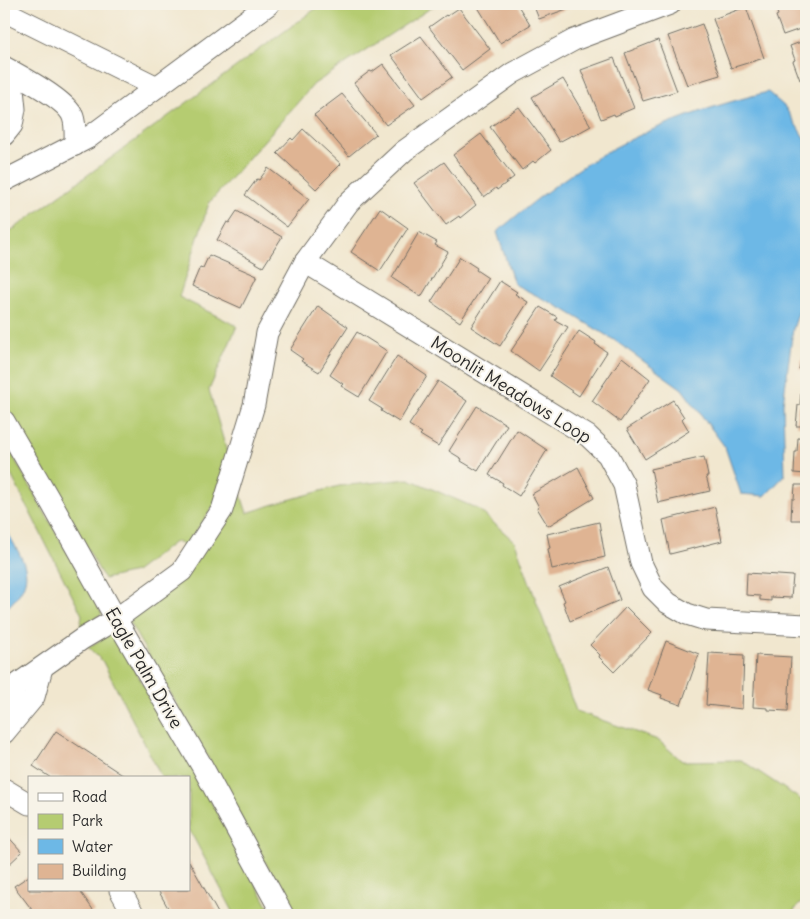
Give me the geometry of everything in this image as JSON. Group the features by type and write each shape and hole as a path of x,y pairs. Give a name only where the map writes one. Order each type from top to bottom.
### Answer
{"street":[{"path":"4,181 88,138 269,4"},
{"path":"4,733 9,707 18,684 82,638 116,619 182,571 222,510 254,405 267,333 304,262 349,202 404,151 513,73 574,40 670,4"},
{"path":"4,11 157,87"},
{"path":"4,67 52,96 73,116 75,145"},
{"path":"4,75 13,89 15,109 12,125 4,135"},
{"name":"Moonlit Meadows Loop","path":"304,262 580,431 608,455 624,485 641,563 653,588 668,603 687,614 706,620 806,625"},
{"name":"Eagle Palm Drive","path":"4,421 202,766 283,915"},
{"path":"4,789 28,803"},
{"path":"121,892 134,915"}],"green space":[{"path":"322,4 437,4 314,84 209,203 179,297 237,326 209,390 228,456 214,505 186,546 176,541 135,572 104,579 60,498 4,403 4,236"},
{"path":"4,440 102,614 80,627 82,615 4,461"},
{"path":"409,479 478,509 515,542 576,711 658,740 682,761 741,760 806,803 806,898 792,915 294,915 210,761 129,622 239,489 247,513 339,486"},
{"path":"113,633 194,771 273,915 235,915 190,831 190,776 161,776 103,662 88,647"}],"water":[{"path":"768,92 785,107 806,141 806,290 793,329 783,404 785,475 765,496 741,494 725,447 682,389 614,340 563,309 514,284 497,232 587,163 620,145 682,118 726,103"},
{"path":"4,526 23,560 26,579 15,599 4,611"}],"building":[{"path":"476,4 517,4 530,25 500,43"},
{"path":"533,4 571,4 572,7 539,19"},
{"path":"774,4 806,4 806,27 783,35"},
{"path":"746,7 764,58 731,68 713,19"},
{"path":"459,8 490,49 462,70 429,27"},
{"path":"702,24 720,75 687,85 668,36"},
{"path":"421,36 452,77 423,98 391,55"},
{"path":"658,40 677,91 643,101 625,53"},
{"path":"806,40 806,78 800,80 790,46"},
{"path":"614,58 634,108 615,116 614,114 601,119 581,70"},
{"path":"383,64 415,105 386,125 354,83"},
{"path":"563,79 591,126 559,142 532,97"},
{"path":"342,94 376,134 349,156 314,115"},
{"path":"519,107 551,150 535,163 533,161 522,170 490,127"},
{"path":"303,129 341,164 316,189 277,153 291,138 293,140"},
{"path":"481,134 514,177 484,197 453,155"},
{"path":"444,162 476,205 460,218 459,216 446,225 414,183"},
{"path":"268,168 309,199 287,227 245,195"},
{"path":"380,208 408,228 380,271 351,252"},
{"path":"237,211 282,237 263,267 217,240 227,222 229,223"},
{"path":"419,232 437,242 435,245 448,252 421,297 392,278"},
{"path":"209,255 257,276 241,308 192,286 200,267 203,268"},
{"path":"460,257 488,278 460,322 431,302"},
{"path":"500,281 528,302 500,346 471,327"},
{"path":"318,306 348,327 319,372 301,361 303,359 290,350"},
{"path":"540,307 557,317 555,320 568,327 539,371 511,351"},
{"path":"579,331 607,352 579,396 550,376"},
{"path":"357,332 387,351 359,397 341,386 343,384 330,375"},
{"path":"806,349 806,370 799,369"},
{"path":"397,356 427,376 399,422 369,401"},
{"path":"622,357 650,379 620,422 592,401"},
{"path":"438,381 467,401 438,446 420,435 422,433 409,425"},
{"path":"801,390 806,391 806,426 796,426 798,405 800,405"},
{"path":"673,400 684,417 682,419 689,431 645,459 627,429"},
{"path":"477,406 507,425 478,471 449,451"},
{"path":"517,430 547,450 519,496 489,475"},
{"path":"798,438 806,438 806,474 794,473"},
{"path":"704,457 710,491 658,503 651,469"},
{"path":"578,467 594,498 548,526 537,508 539,507 532,494"},
{"path":"795,485 806,485 806,520 791,520"},
{"path":"715,507 722,541 670,554 663,520"},
{"path":"599,522 605,557 552,569 547,534"},
{"path":"608,567 620,600 570,621 559,587"},
{"path":"747,573 793,576 791,598 771,597 771,601 760,600 760,596 746,595"},
{"path":"626,607 652,633 614,672 590,645"},
{"path":"666,641 699,654 681,705 661,698 662,695 648,690"},
{"path":"709,653 744,655 742,709 706,705"},
{"path":"756,655 791,657 788,711 753,707"},
{"path":"806,657 806,681 805,681 801,658"},
{"path":"56,731 124,776 48,776 33,766"},
{"path":"4,832 22,852 4,869"},
{"path":"190,863 219,915 172,915 159,892 190,892"},
{"path":"28,877 28,892 80,892 94,911 89,915 36,915 14,886"}]}
